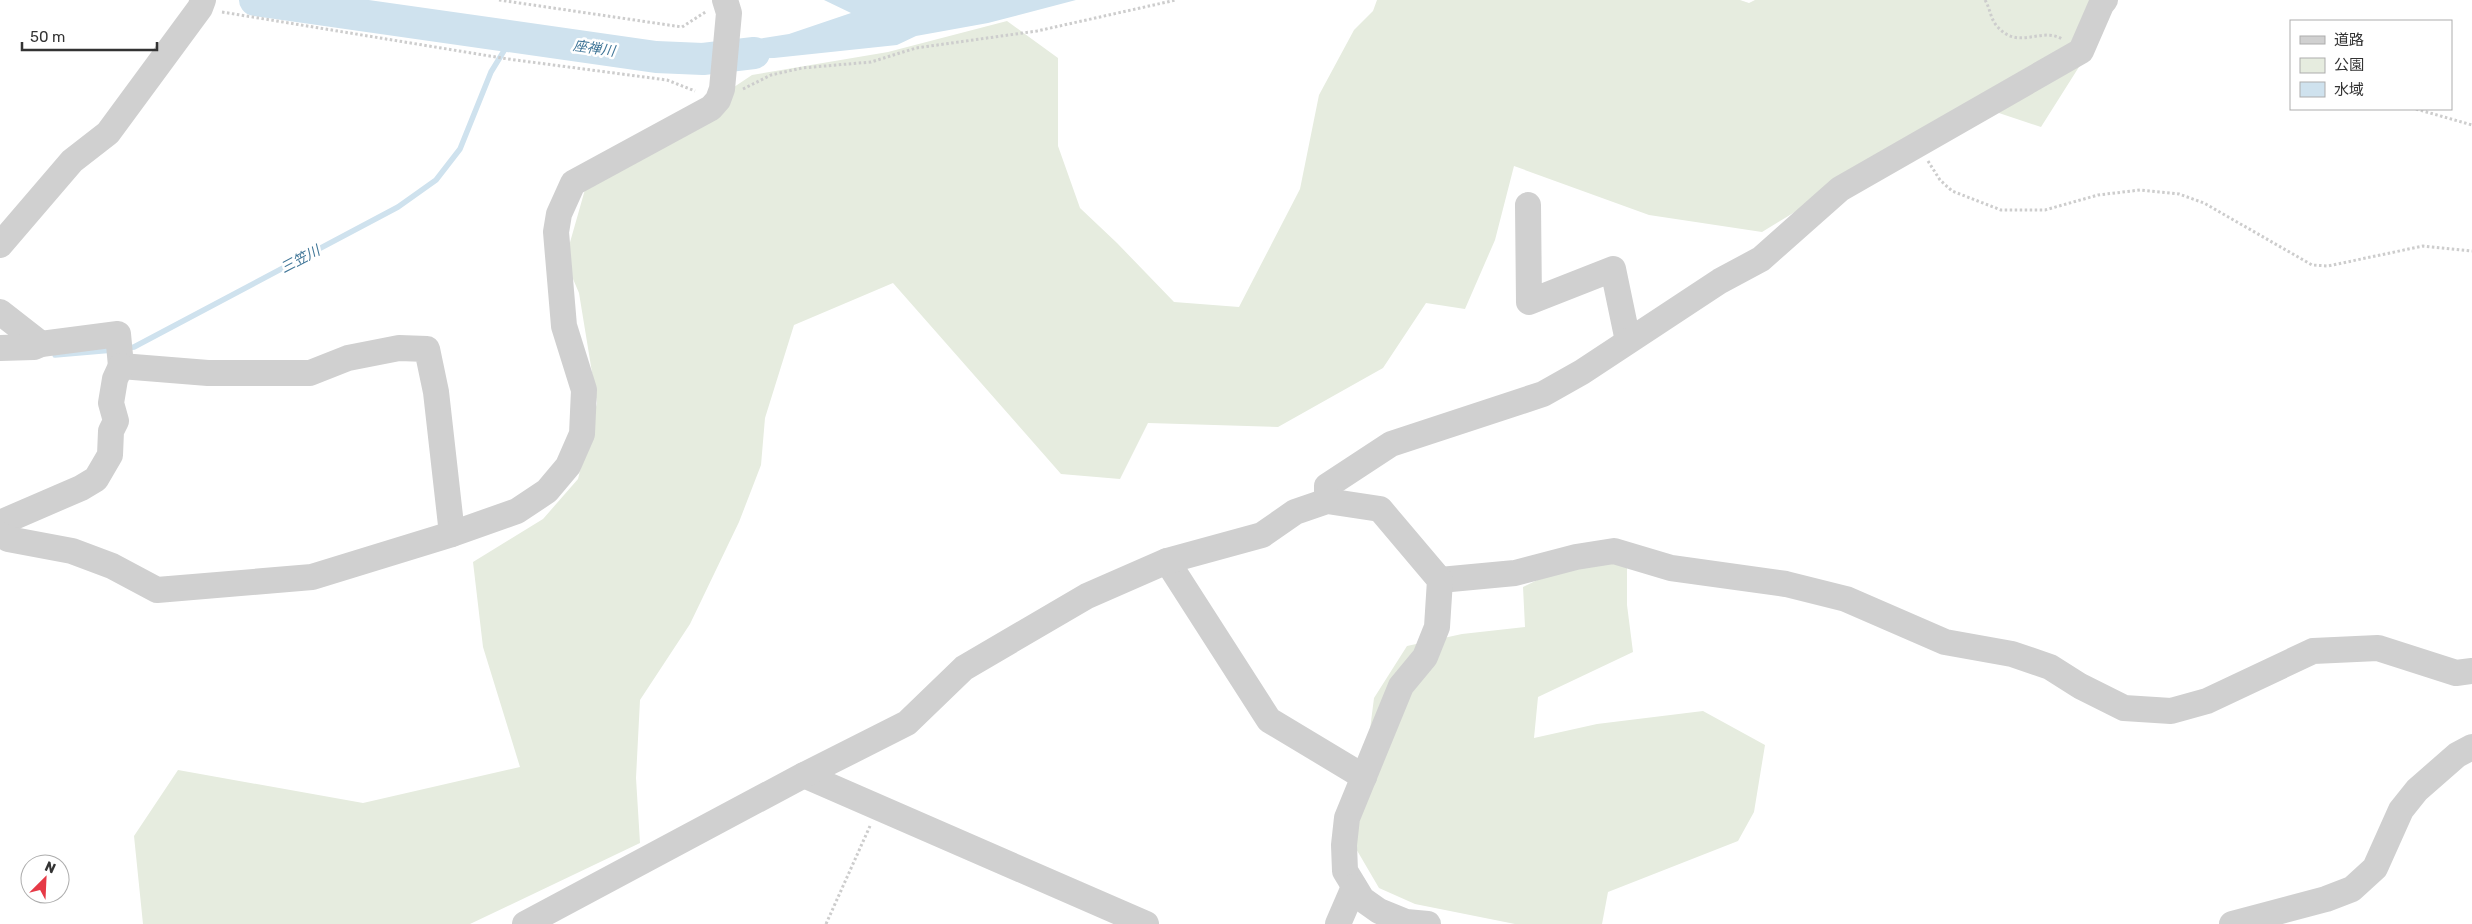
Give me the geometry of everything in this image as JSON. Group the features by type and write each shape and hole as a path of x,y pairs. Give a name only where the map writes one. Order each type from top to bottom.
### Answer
{"street":[{"path":"1327,501 1327,486 1391,444 1410,436 1543,394 1720,281 1761,259 1840,189 2081,51 2105,0"},
{"path":"0,245 72,161 108,133 201,4"},
{"path":"0,534 8,538 72,551 112,566 157,590 312,577 452,534 517,511 547,491 568,466 582,434 584,390 564,326 556,232 559,214 573,182 711,108 720,94 722,7"},
{"path":"1528,205 1529,302 1614,269 1628,341"},
{"path":"0,312 41,344"},
{"path":"0,348 34,347 41,344 118,334 121,366 115,379 112,403 116,421 111,431 110,455 96,479 81,488 0,523"},
{"path":"121,366 208,373 310,373 348,358 400,348 427,349 436,392 452,534"},
{"path":"1354,469 1375,495 1380,509 1440,580 1437,627 1425,657 1401,686 1347,818 1344,845 1345,871 1362,899 1379,911 1406,922 1428,924"},
{"path":"525,924 804,775 906,723 964,668 1087,596 1167,561 1262,535 1295,512 1327,501 1380,509"},
{"path":"1440,580 1515,573 1576,557 1614,551 1671,568 1786,584 1846,599 1945,642 2012,654 2050,667 2080,686 2124,708 2172,711 2207,701 2313,651 2378,648 2456,673 2472,671"},
{"path":"1167,561 1269,720 1364,777"},
{"path":"2232,924 2326,899 2352,889 2374,868 2400,810 2417,790 2457,755 2472,747"},
{"path":"804,775 1146,924"},
{"path":"1338,924 1354,887"}],"path":[{"path":"499,0 682,27 722,7"},
{"path":"201,4 508,59 667,80 720,94 771,75 802,68 871,62 916,48 1037,31 1176,0"},
{"path":"1985,0 1992,20 2001,30 2021,39 2045,34 2055,35 2064,39 2076,54"},
{"path":"2420,110 2472,125"},
{"path":"1916,144 1940,180 1952,191 2000,210 2045,210 2098,195 2140,190 2180,194 2204,202 2312,266 2328,266 2423,246 2472,251"},
{"path":"826,924 878,807"}],"green space":[{"path":"1377,0 1740,0 1749,3 1755,0 2114,0 2108,21 2041,127 1972,104 1762,232 1649,215 1514,166 1495,240 1465,309 1426,303 1383,368 1278,427 1148,423 1120,479 1061,474 893,283 794,325 765,418 761,465 739,522 690,624 640,700 636,778 640,843 470,924 143,924 134,836 178,770 363,803 520,767 483,647 473,562 543,519 578,479 597,403 579,293 565,260 586,186 752,75 888,52 1007,21 1058,58 1058,146 1080,208 1174,302 1239,307 1300,189 1319,95 1354,30 1373,11"},
{"path":"1595,552 1627,562 1627,605 1633,652 1538,697 1534,738 1597,724 1703,711 1765,745 1754,812 1738,841 1608,892 1602,924 1515,924 1415,904 1379,888 1355,847 1374,698 1407,646 1462,634 1525,627 1523,587"}],"water":[{"path":"824,0 1076,0 988,23 916,36 897,45 774,58 689,59 650,56 789,34 851,13"}],"waterway":[{"name":"座禅川","path":"255,0 656,57 703,59 754,53"},
{"name":"三笠川","path":"127,348 134,347 398,207 436,180 460,149 491,72 513,36"},
{"name":"三笠川","path":"55,355 113,350"}]}
